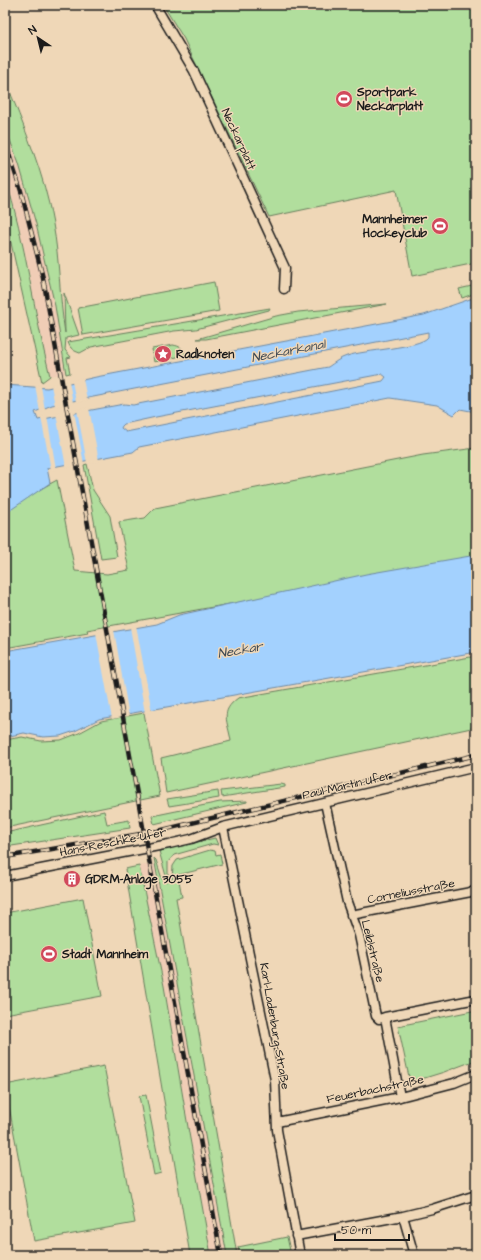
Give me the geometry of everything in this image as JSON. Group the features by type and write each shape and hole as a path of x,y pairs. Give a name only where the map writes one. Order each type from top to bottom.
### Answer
{"street":[{"name":"Neckarplatt","path":"155,5 194,71 235,157 285,268 284,289"},
{"name":"Paul-Martin-Ufer","path":"223,827 476,767"},
{"name":"Leiblstraße","path":"325,803 347,902 359,935 376,1016 379,1019 385,1018"},
{"name":"Hans-Reschke-Ufer","path":"5,876 169,844 191,839 223,827"},
{"name":"Karl-Ladenburg-Straße","path":"223,827 275,1080 277,1122 300,1255"},
{"name":"Corneliusstraße","path":"351,915 476,891"},
{"path":"400,1097 385,1018 476,999"},
{"name":"Feuerbachstraße","path":"277,1122 400,1097 454,1083 476,1074"},
{"path":"296,1236 403,1216 432,1209 476,1195"},
{"path":"403,1216 414,1255"}],"shaded area":[{"path":"5,127 19,164 36,224 55,306 65,373 50,376 41,342 28,266 17,217 5,178"},
{"path":"155,864 227,1255 211,1255 164,986 139,866"}],"green space":[{"name":"Sportpark Neckarplatt","path":"163,5 476,5 476,263 412,276 396,190 269,217 184,39"},
{"path":"5,79 33,150 45,187 57,251 65,333 64,293 79,335 66,338 65,350 71,357 67,358 70,373 66,374 55,306 36,224 19,164 5,127"},
{"path":"5,177 24,251 50,376 42,382 5,216"},
{"path":"214,282 219,311 83,335 78,308"},
{"path":"476,285 476,293 462,298 459,289"},
{"path":"387,304 206,339 197,339 276,316 298,312"},
{"path":"270,308 269,310 196,329 174,331 91,347 80,353 72,349 68,342"},
{"path":"173,345 181,348 186,355 154,362 152,349"},
{"path":"476,448 476,559 87,630 88,633 5,648 5,505 15,503 57,480 75,571 107,574 129,570 119,522 145,518 155,508 423,455"},
{"path":"87,464 93,490 110,516 117,557 101,559 84,465"},
{"path":"476,656 476,727 166,793 161,758 231,741 226,717 228,708 238,698"},
{"path":"144,713 160,796 5,828 5,740 22,737 41,741 61,740 79,733 101,721"},
{"path":"281,784 285,785 285,787 222,797 221,791"},
{"path":"218,791 219,798 169,806 167,799"},
{"path":"247,801 154,824 152,816 220,802"},
{"path":"104,811 107,824 129,820 130,828 5,847 5,833"},
{"path":"215,838 218,845 213,844 174,855 168,862 168,876 166,876 159,851"},
{"path":"210,850 215,851 216,855 220,854 222,864 178,875 182,897 176,898 237,1255 227,1255 154,858 162,879 166,882 172,879 173,866 177,860"},
{"path":"139,866 164,986 211,1255 190,1255 125,869"},
{"name":"Stadt Mannheim","path":"83,898 102,996 5,1014 5,913"},
{"path":"472,1011 476,1013 476,1060 415,1081 409,1077 398,1026"},
{"path":"104,1066 135,1223 34,1241 5,1085"},
{"path":"146,1095 161,1173 154,1175 139,1096"},
{"path":"287,1237 291,1255 240,1255 238,1247"}],"water":[{"name":"Neckarkanal","path":"476,297 476,412 460,409 454,415 437,405 390,398 139,447 133,452 47,468 50,483 9,511 5,512 5,385 47,388 96,377 424,315","holes":["428,332 428,337 423,341 414,344 347,356 328,367 133,405 124,404 38,420 35,412 52,405","382,374 386,377 383,381 126,432 121,428 124,424 156,417"]},
{"name":"Neckar","path":"476,555 476,652 99,719 75,731 60,736 43,737 24,733 5,737 5,651 157,624 179,615 366,574"}],"pier":[{"path":"83,378 87,400 76,402 72,381"},
{"path":"69,381 73,403 55,406 51,385"},
{"path":"35,385 41,386 45,410 40,412"},
{"path":"89,408 99,461 87,463 77,410"},
{"path":"74,411 84,464 66,467 56,414"},
{"path":"47,416 56,469 51,470 41,417"},
{"path":"136,625 152,712 145,713 130,627"},
{"path":"114,630 129,716 112,719 96,633"}],"railway":[{"path":"5,142 21,191 43,278 221,1255"},
{"path":"5,857 158,831 476,755"}],"place":[{"name":"Sportpark Neckarplatt","path":"344,99"},
{"name":"Mannheimer Hockeyclub","path":"440,226"},
{"name":"Radknoten","path":"163,354"},
{"name":"GDRM-Anlage 3055","path":"72,879"},
{"name":"Stadt Mannheim","path":"49,954"}]}
